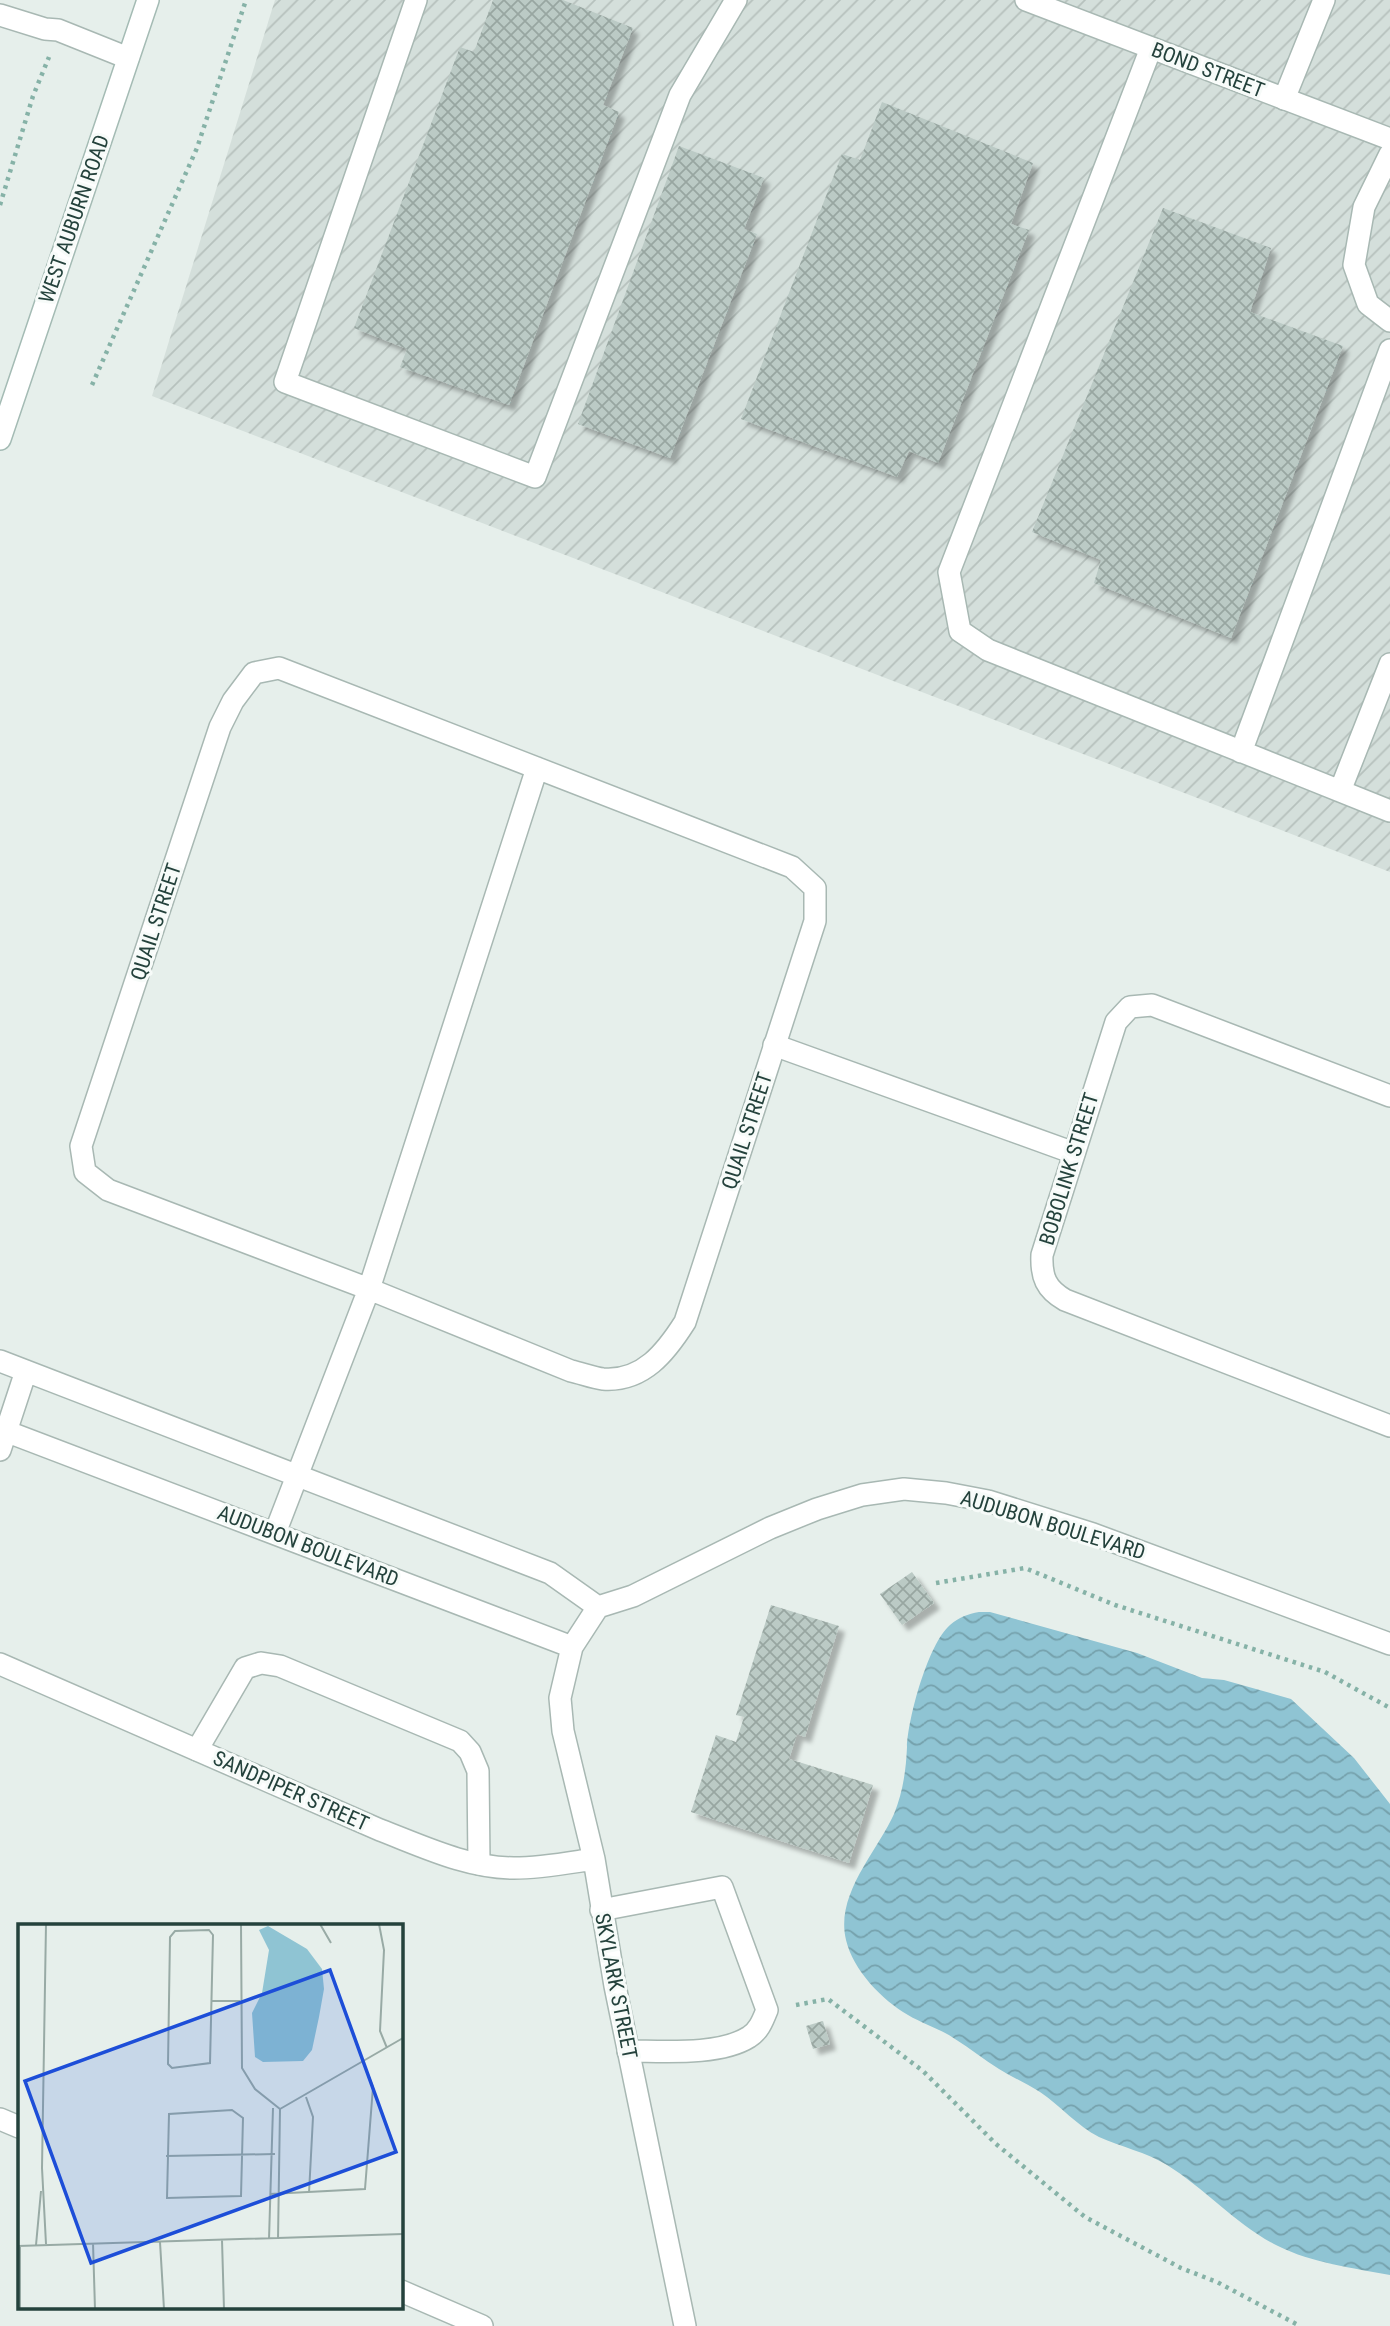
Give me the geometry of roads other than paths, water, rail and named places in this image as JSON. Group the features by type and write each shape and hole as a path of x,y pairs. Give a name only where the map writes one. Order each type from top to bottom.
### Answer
{"street":[{"name":"WEST AUBURN ROAD","path":"0,439 148,0"},
{"path":"416,0 285,382 535,477 680,95 736,0"},
{"name":"BOND STREET","path":"1026,0 1390,139"},
{"path":"1284,99 1324,0"},
{"path":"0,15 45,29 58,30 128,58"},
{"path":"1151,48 948,572 960,631 988,650 1390,811"},
{"path":"1390,154 1364,207 1354,265 1368,304 1390,321"},
{"path":"1241,752 1390,350"},
{"path":"1340,791 1390,664"},
{"name":"QUAIL STREET","path":"279,668 792,867 815,888 815,921 774,1045 685,1322 670,1347 654,1364 626,1377 603,1379 571,1371 369,1289 108,1190 85,1172 82,1146 220,727 233,701 254,673 279,668"},
{"path":"275,1533 369,1289 537,768"},
{"name":"BOBOLINK STREET","path":"1390,1096 1152,1005 1130,1007 1116,1022 1042,1255 1045,1282 1053,1293 1065,1300 1390,1426"},
{"path":"774,1045 1074,1153"},
{"path":"0,1361 550,1573 598,1607 572,1647"},
{"path":"2,1437 26,1371"},
{"name":"AUDUBON BOULEVARD","path":"2,1437 275,1533 572,1647"},
{"name":"AUDUBON BOULEVARD","path":"598,1607 633,1596 770,1528 817,1509 862,1495 904,1489 988,1501 1080,1530 1390,1644"},
{"name":"SKYLARK STREET","path":"572,1647 560,1698 563,1731 594,1859 628,2051 685,2326"},
{"path":"197,1750 245,1668 261,1663 280,1666 460,1741 470,1752 478,1771 479,1864"},
{"name":"SANDPIPER STREET","path":"0,1664 380,1830 443,1854 479,1864 512,1868 594,1859"},
{"path":"601,1910 722,1887 767,2010 761,2024 749,2037 723,2046 700,2051 628,2051"},
{"path":"0,2119 18,2127"},
{"path":"402,2291 482,2326"}],"water":[{"path":"990,1612 1137,1653 1202,1678 1224,1680 1291,1699 1354,1758 1390,1804 1390,2275 1305,2257 1263,2238 1167,2165 1091,2132 1040,2092 999,2069 950,2035 898,2009 879,1993 855,1962 846,1940 846,1906 897,1806 906,1764 911,1718 927,1664 950,1625 967,1615"}]}
